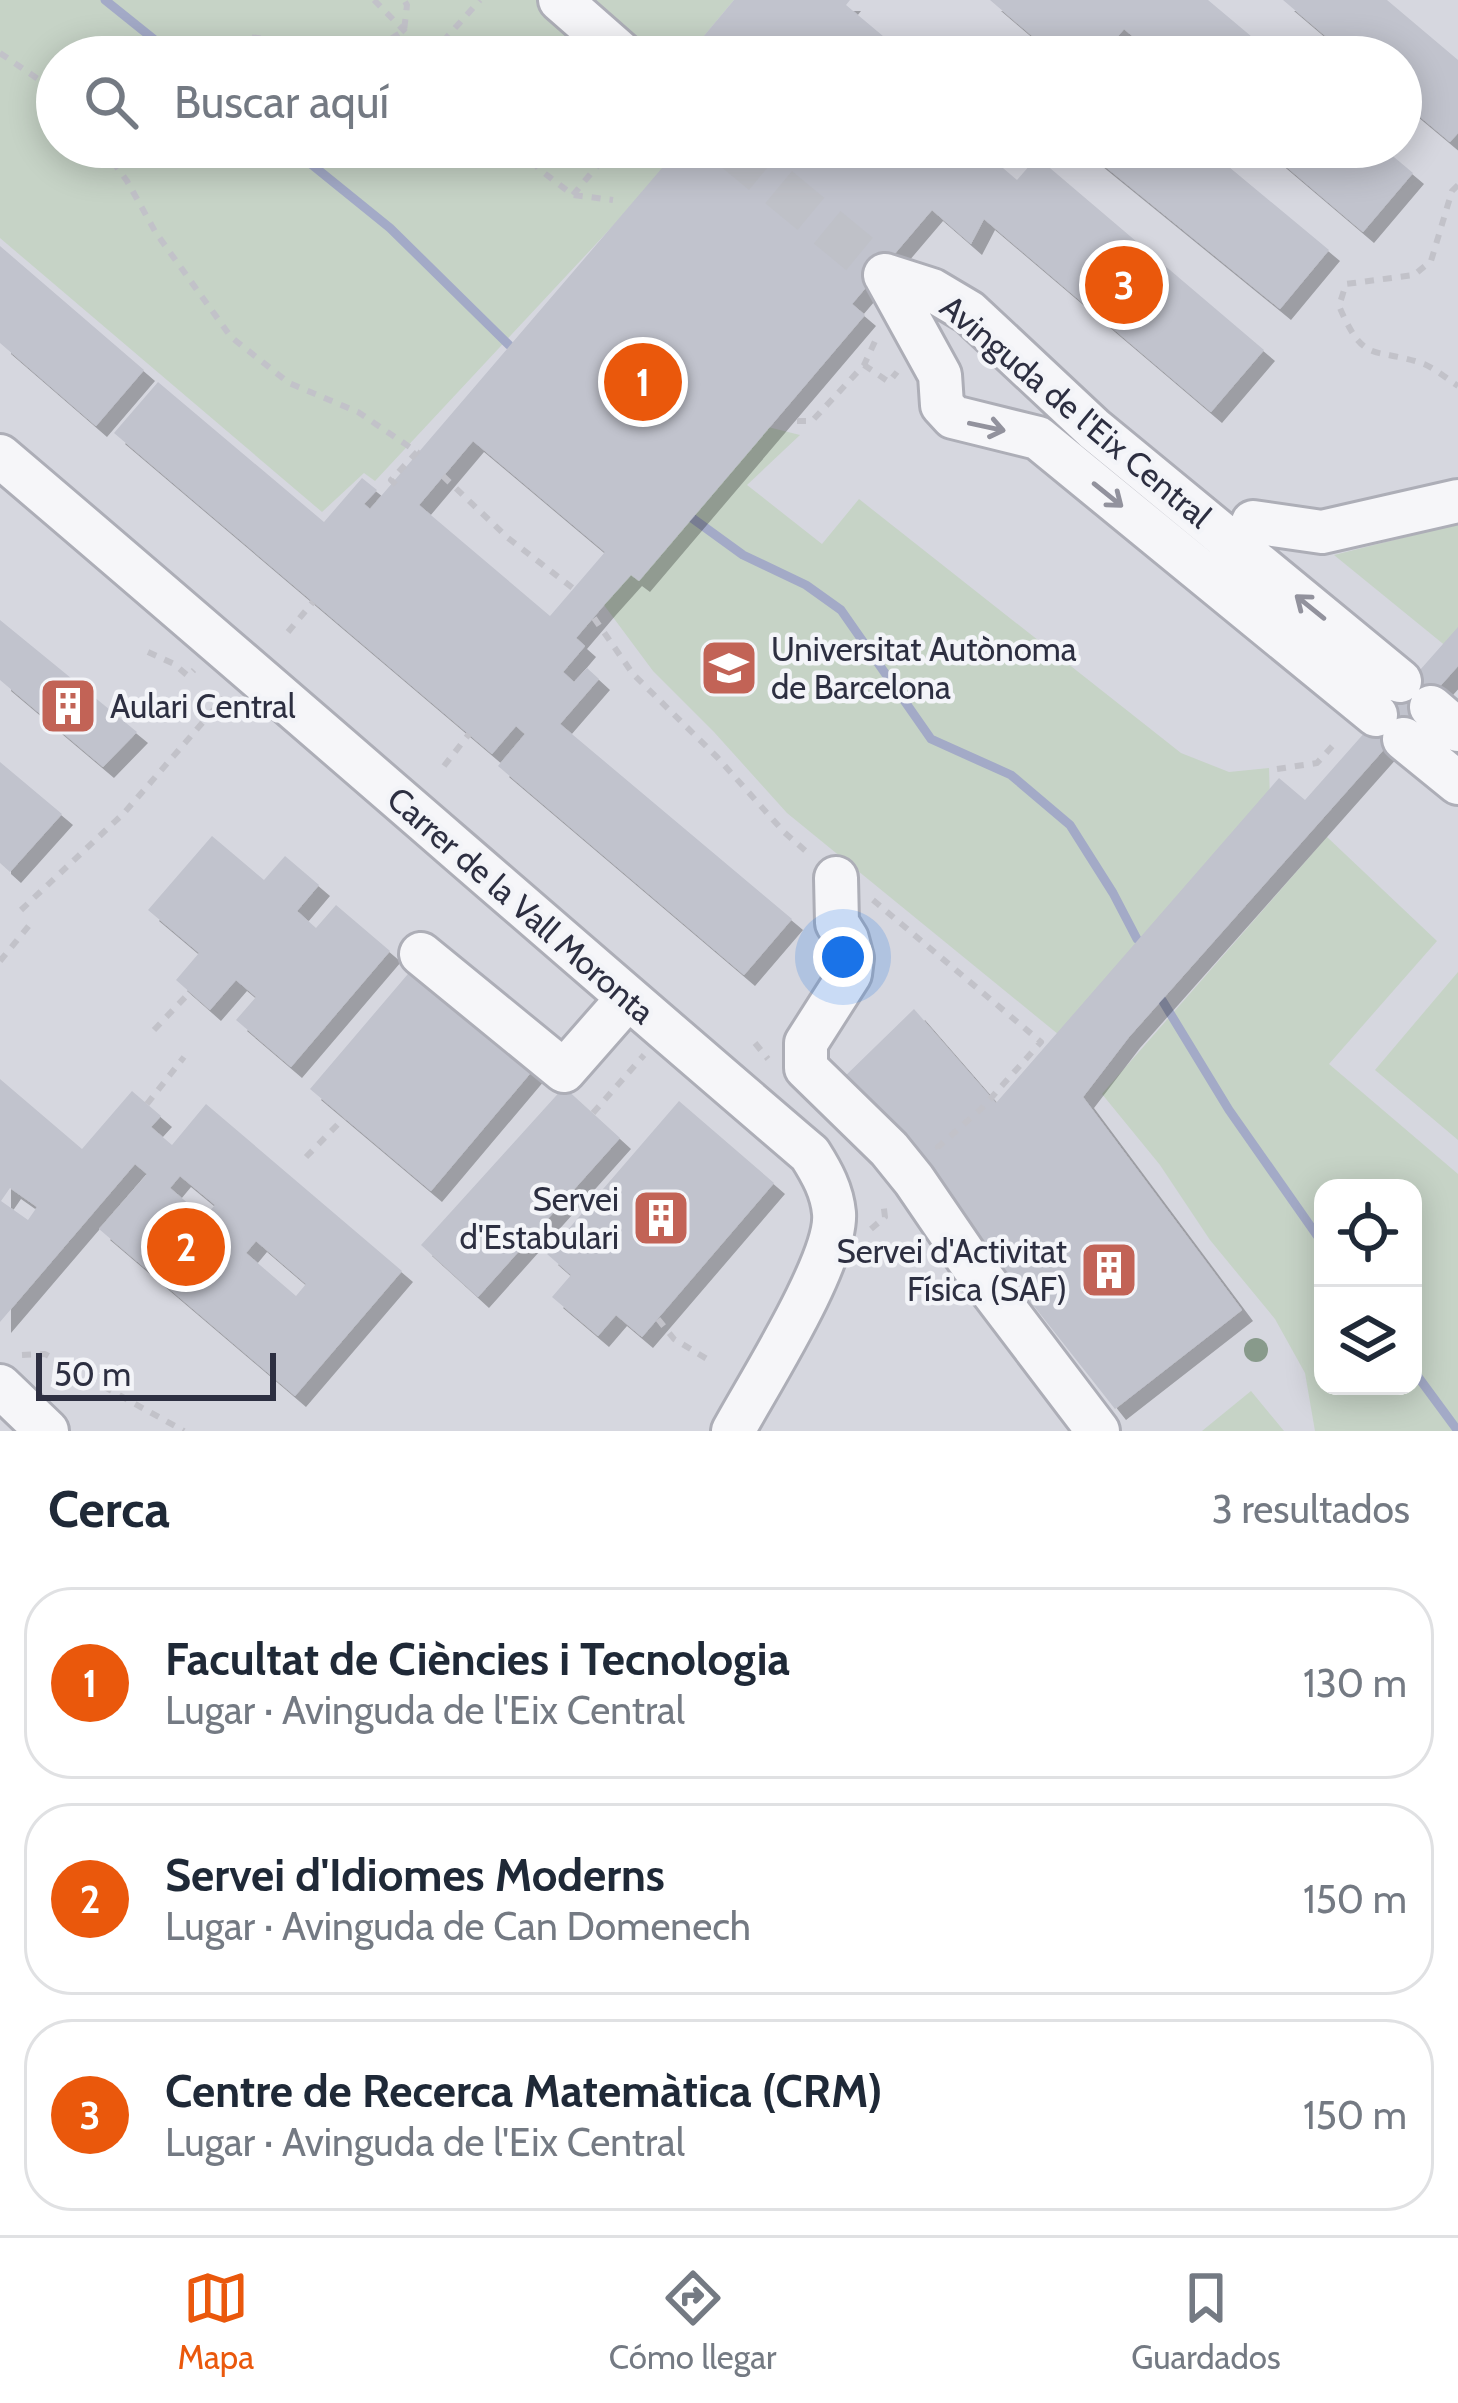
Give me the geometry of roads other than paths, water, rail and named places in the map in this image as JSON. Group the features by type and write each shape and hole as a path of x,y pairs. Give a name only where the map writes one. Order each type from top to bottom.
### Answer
{"street":[{"path":"560,0 601,36"},
{"name":"Avinguda de l'Eix Central","path":"1414,714 1038,438 952,417 942,405 940,375 884,275 956,302 1414,714 1458,784"},
{"path":"940,375 960,353 974,347 1003,346"},
{"name":"Carrer de la Vall Moronta","path":"0,456 810,1154 826,1180 835,1216 827,1258 733,1431"},
{"path":"1253,522 1322,532 1458,501"},
{"path":"836,878 837,923 848,939 850,974 806,1043 806,1068 911,1175 1098,1431"},
{"path":"422,954 564,1071 628,998"},
{"path":"12,1370 47,1431"}],"waterway":[{"path":"105,0 150,36"},
{"path":"316,168 390,228 509,345"},
{"path":"692,518 743,555 806,585 841,610 931,739 1011,775 1070,825 1137,939"},
{"path":"1162,1000 1229,1110 1314,1231"},
{"path":"1422,1382 1458,1431"}],"tunnel":[{"path":"755,168 885,275"}],"place":[{"name":"Centre de Recerca Matemàtica (CRM)","path":"1124,285"},
{"name":"Facultat de Ciències i Tecnologia","path":"643,382"},
{"name":"Universitat Autònoma de Barcelona","path":"729,668"},
{"name":"Aulari Central","path":"68,706"},
{"name":"Servei d'Estabulari","path":"661,1218"},
{"name":"Servei d'Idiomes Moderns","path":"186,1247"},
{"name":"Servei d'Activitat Física (SAF)","path":"1109,1270"}]}
